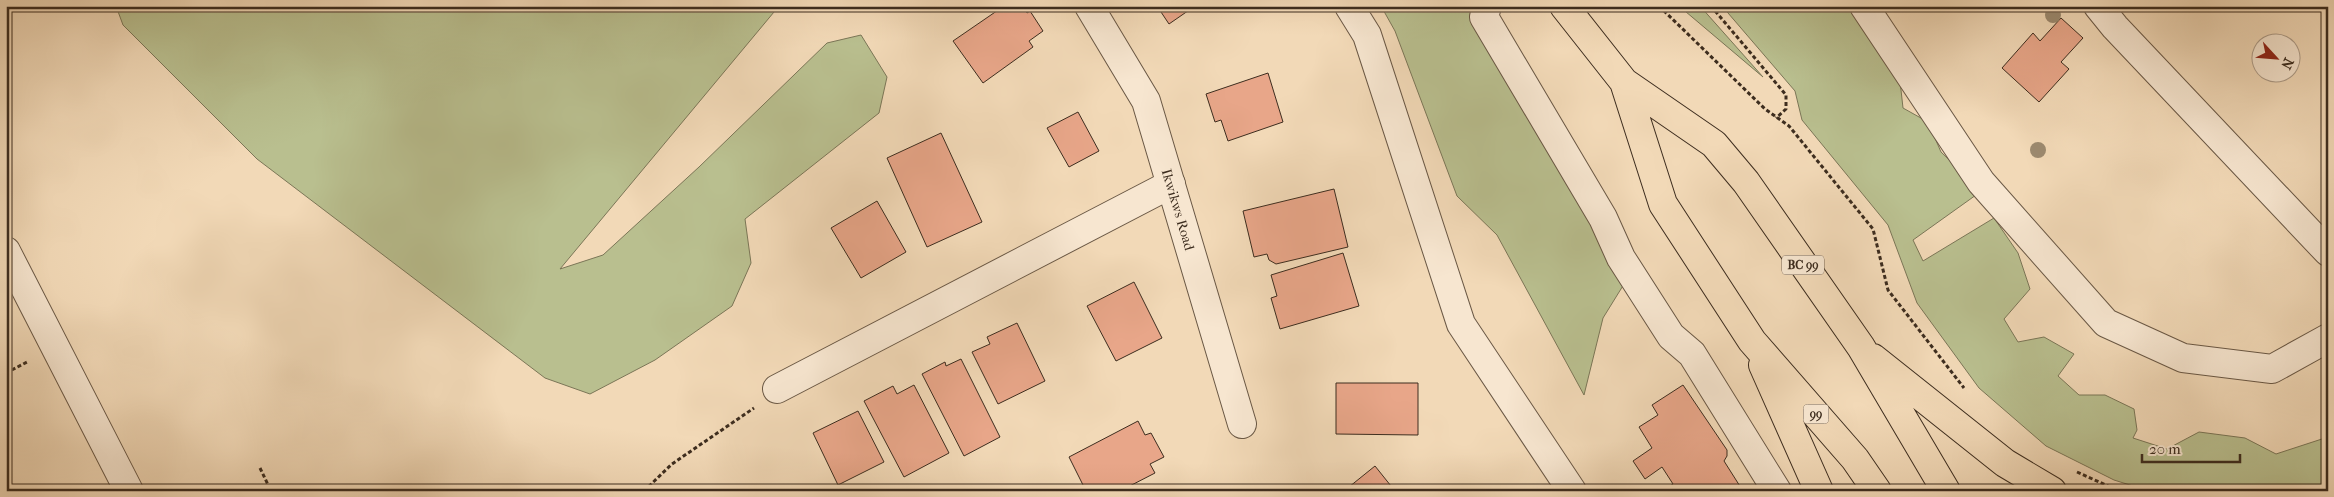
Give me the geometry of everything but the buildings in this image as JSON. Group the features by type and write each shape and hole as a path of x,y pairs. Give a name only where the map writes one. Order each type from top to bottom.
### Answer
{"highway":[{"name":"BC 99","path":"1564,6 1624,82 1714,144 1746,182 1861,348"},
{"name":"BC 99","path":"1624,82 1663,204 1752,341"},
{"path":"1752,341 1819,491"},
{"name":"99","path":"1752,341 1855,459 1877,491"},
{"path":"1861,348 1946,491"},
{"path":"1861,348 2005,463 2052,491"},
{"path":"1928,463 1969,491"}],"street":[{"name":"Ikwikws Road","path":"1089,6 1146,101 1242,424"},
{"path":"1348,6 1366,35 1461,324 1572,491"},
{"path":"1864,6 1981,182 2106,323 2183,358 2272,369 2328,338"},
{"path":"2098,6 2114,27 2328,252"},
{"path":"1485,12 1602,218 1621,258 1671,336 1692,354 1777,491"},
{"path":"778,389 1171,184"},
{"path":"6,251 129,491"}],"path":[{"path":"1659,6 1776,118 1790,126 1873,229 1888,290 1964,389"},
{"path":"1711,6 1786,96 1786,109 1776,118"},
{"path":"644,491 672,464 741,419 778,389"},
{"path":"260,468 271,491"},
{"path":"2071,469 2119,491"}],"green space":[{"path":"116,6 779,6 560,269 603,255 699,167 827,43 861,35 887,77 879,113 745,219 751,263 732,306 655,360 590,394 545,378 257,159 123,25"},
{"path":"1381,6 1467,6 1629,276 1603,318 1584,395 1497,235 1457,196 1395,31"},
{"path":"1679,6 1700,6 1763,77"},
{"path":"1722,6 1882,6 1885,12 1877,48 1900,81 1903,108 1928,122 1941,152 1968,178 1976,195 1913,240 1923,261 1994,218 2018,253 2030,289 2004,319 2018,342 2044,337 2074,354 2058,376 2079,395 2105,395 2134,409 2137,430 2133,438 2167,449 2199,432 2245,438 2276,454 2328,437 2328,491 2149,491 2114,480 2046,446 1979,388 1917,303 1888,225 1802,120 1795,91"}]}
